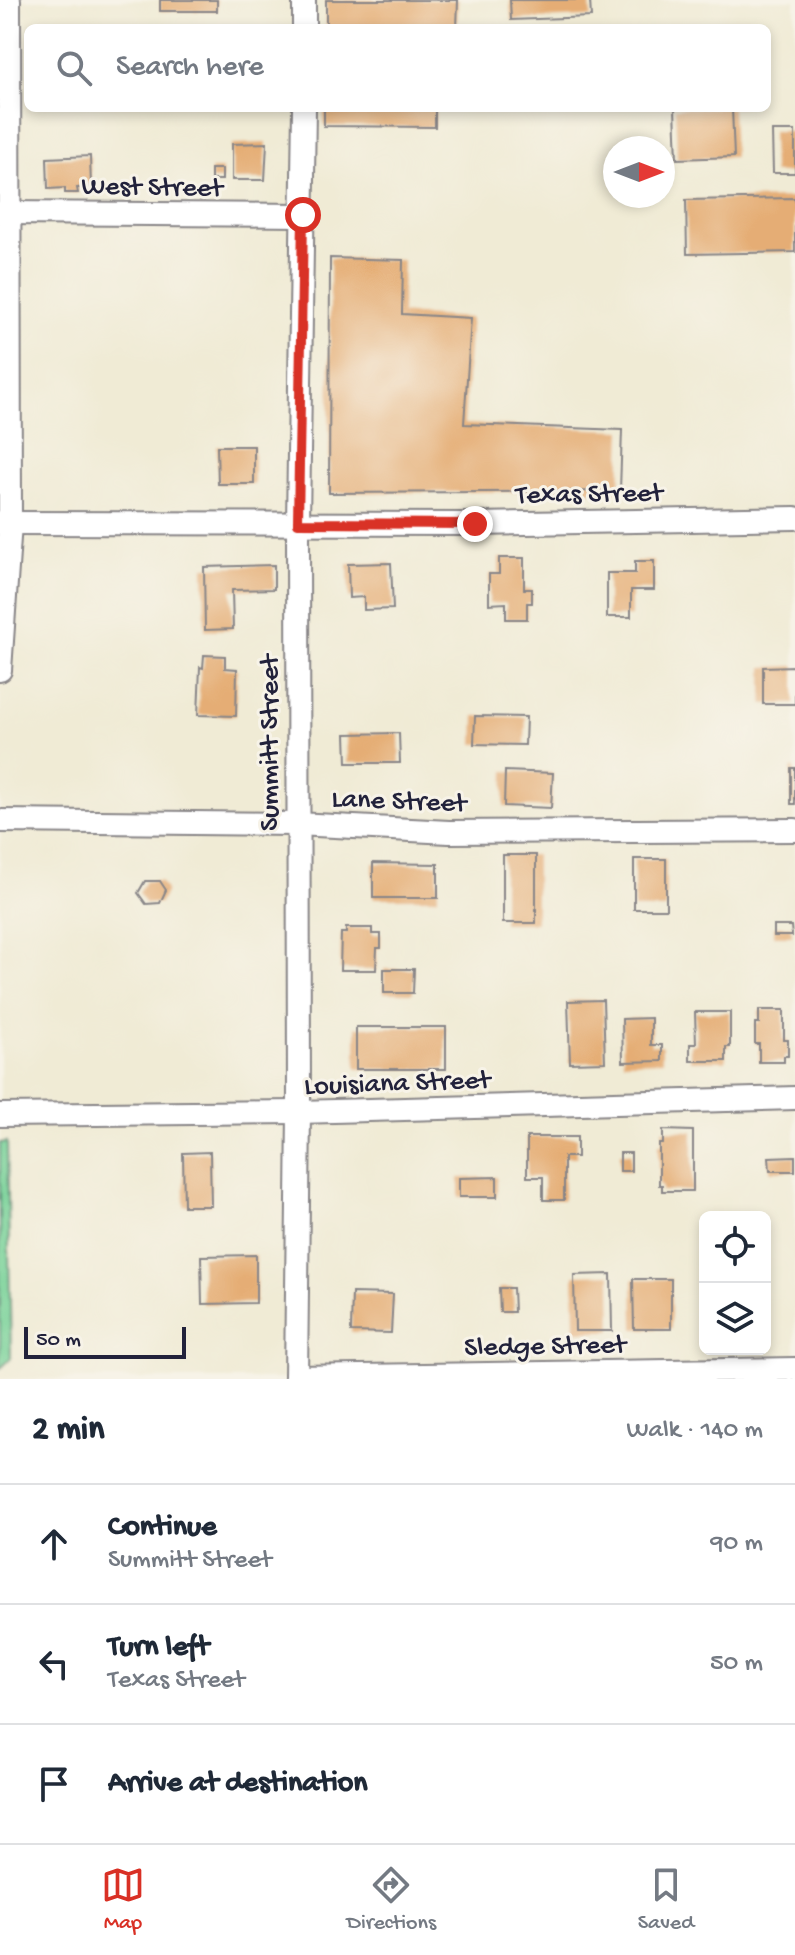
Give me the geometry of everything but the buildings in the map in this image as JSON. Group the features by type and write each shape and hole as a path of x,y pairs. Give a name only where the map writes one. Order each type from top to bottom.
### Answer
{"street":[{"path":"0,670 5,523 9,0"},
{"path":"304,0 304,24"},
{"name":"Summitt Street","path":"296,1378 298,523 304,112"},
{"name":"West Street","path":"6,212 303,215"},
{"name":"Texas Street","path":"5,523 475,524 795,518"},
{"name":"Lane Street","path":"0,821 297,824 449,832 795,830"},
{"name":"Louisiana Street","path":"0,1115 299,1112 795,1098"},
{"name":"Sledge Street","path":"296,1378 795,1369"}],"green space":[{"path":"7,1142 11,1358 0,1369 0,1143"}],"route":[{"path":"303,215 298,523 475,524"}]}
